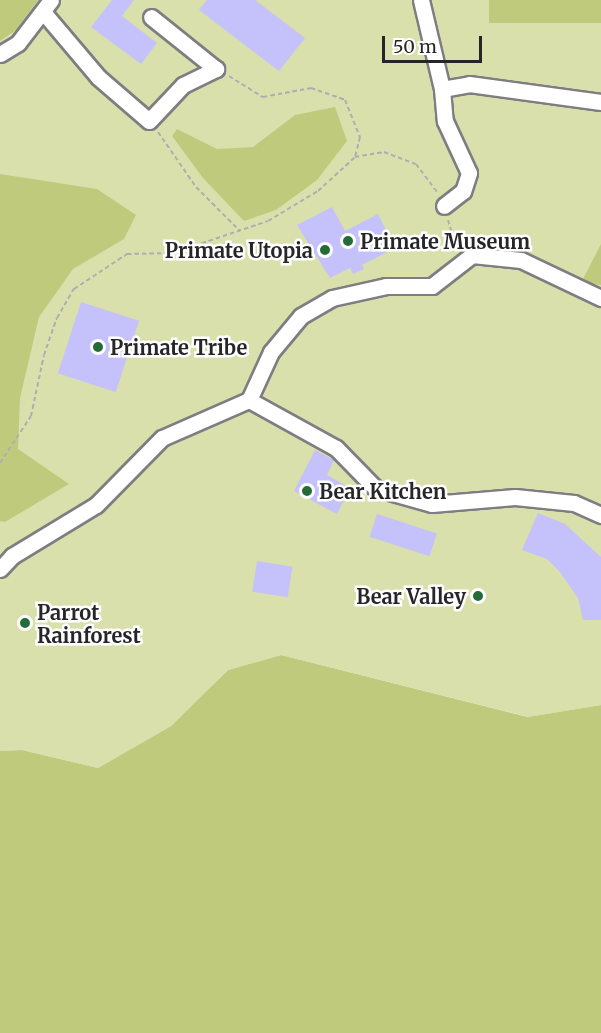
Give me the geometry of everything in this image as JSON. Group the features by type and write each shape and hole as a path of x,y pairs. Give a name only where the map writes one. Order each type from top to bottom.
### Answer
{"street":[{"path":"421,0 442,89 445,121 469,173 463,191 444,206"},
{"path":"0,54 18,43 47,6 98,77 149,120 183,85 216,69 151,17"},
{"path":"442,89 469,84 601,102"},
{"path":"0,569 12,555 96,505 162,438 249,400 272,352 301,316 332,298 387,286 432,286 472,255 521,260 601,298"},
{"path":"249,400 336,448 375,488 432,504 515,497 574,503 601,515"}],"path":[{"path":"216,69 263,97 311,88 345,100 360,137 355,157"},
{"path":"149,120 196,187 240,231"},
{"path":"0,463 31,416 47,346 57,318 74,289 128,254 173,253 268,221 318,191 355,157 384,152 416,165 444,206 462,263"}],"green space":[{"path":"0,0 601,0 601,705 529,717 281,655 228,670 171,726 98,768 22,750 0,751"},
{"path":"0,0 38,0 16,30 0,41"},
{"path":"489,0 601,0 601,23 489,23"},
{"path":"335,107 347,141 317,180 276,210 244,221 203,178 172,136 177,129 217,149 253,147 295,115"},
{"path":"0,174 97,189 136,215 124,239 73,269 39,317 20,398 18,449 69,484 5,522 0,521"},
{"path":"601,244 601,285 581,283"},
{"path":"281,655 528,717 601,705 601,1033 0,1033 0,751 22,750 98,768 171,726 228,670"}],"building":[{"path":"112,0 134,0 122,16 157,43 141,64 91,27"},
{"path":"207,0 255,0 305,38 279,71 199,10"},
{"name":"Primate Museum","path":"332,207 345,231 378,214 395,248 362,265 364,269 353,274 350,268 330,278 297,225"},
{"name":"Primate Tribe","path":"81,302 139,321 116,392 58,373"},
{"path":"315,450 334,460 327,475 350,488 337,514 294,491"},
{"path":"538,513 565,524 601,557 601,620 583,620 578,598 559,571 547,559 522,550"},
{"path":"377,514 437,533 430,556 370,537"},
{"path":"257,561 293,567 288,597 252,592"}],"place":[{"name":"Primate Museum","path":"348,241"},
{"name":"Primate Utopia","path":"325,250"},
{"name":"Primate Tribe","path":"98,347"},
{"name":"Bear Kitchen","path":"307,491"},
{"name":"Bear Valley","path":"478,596"},
{"name":"Parrot Rainforest","path":"25,623"}]}
